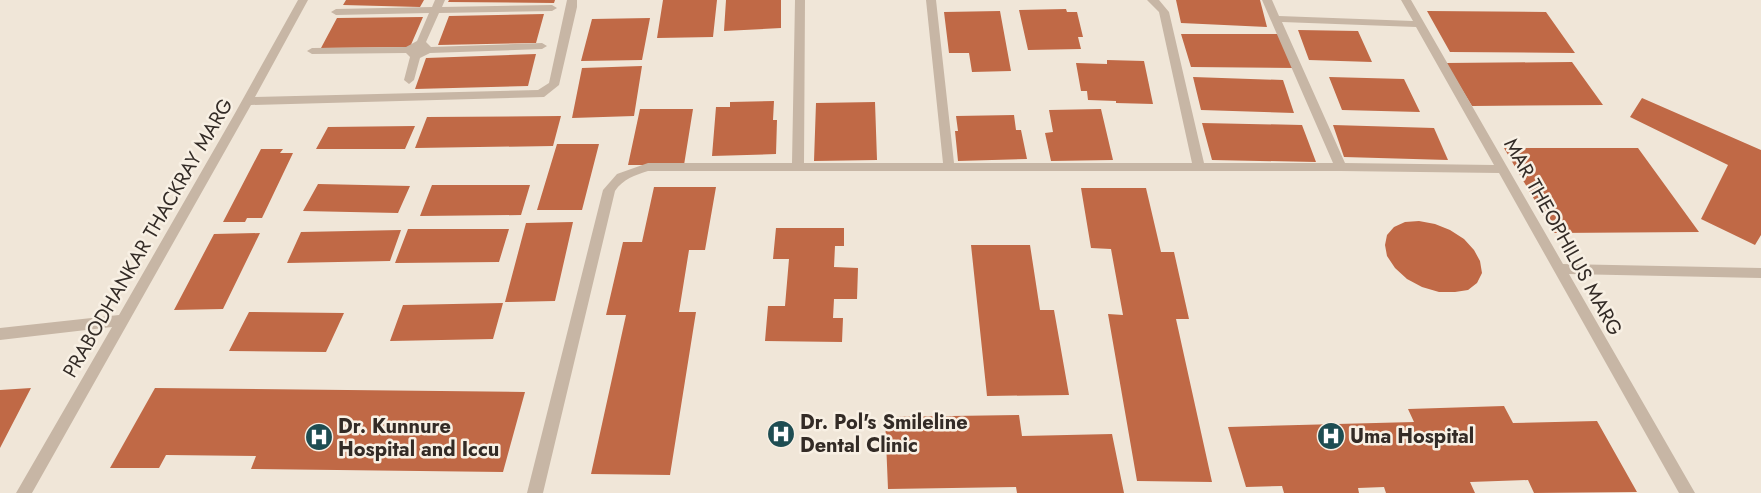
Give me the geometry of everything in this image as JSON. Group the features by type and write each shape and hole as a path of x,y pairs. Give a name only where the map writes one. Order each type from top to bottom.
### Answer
{"street":[{"name":"PRABODHANKAR THACKRAY MARG","path":"24,493 248,101 303,0"},
{"path":"425,46 440,0"},
{"path":"248,101 540,94 554,85 572,0"},
{"path":"798,167 800,0"},
{"path":"931,0 949,167"},
{"path":"1152,0 1164,12 1199,167"},
{"path":"1267,0 1341,167"},
{"name":"MAR THEOPHILUS MARG","path":"1406,0 1687,493"},
{"path":"336,12 552,8"},
{"path":"1276,20 1420,24"},
{"path":"312,51 411,53 425,46 542,46"},
{"path":"409,80 411,53"},
{"path":"535,493 609,190 615,180 628,173 648,167 1341,167 1504,170"},
{"path":"1559,269 1761,273"},
{"path":"0,334 123,320"}],"building":[{"path":"346,0 424,0 420,7 343,5"},
{"path":"449,0 555,0 554,3 448,2"},
{"path":"663,0 717,0 713,37 657,38"},
{"path":"726,0 781,0 781,28 724,31"},
{"path":"1176,0 1260,0 1267,27 1181,23"},
{"path":"1066,9 1067,12 1077,12 1083,37 1078,37 1081,49 1028,50 1019,10"},
{"path":"1000,11 1011,71 972,72 969,53 949,53 944,12"},
{"path":"1427,11 1546,12 1575,53 1450,52"},
{"path":"544,14 536,43 438,45 449,16"},
{"path":"423,17 410,47 321,48 337,18"},
{"path":"650,18 642,60 581,61 592,19"},
{"path":"1298,30 1358,31 1372,62 1309,60"},
{"path":"1181,34 1281,34 1295,68 1191,67"},
{"path":"536,54 528,86 415,89 426,58"},
{"path":"1107,60 1144,61 1153,104 1088,100 1087,91 1081,91 1076,63 1107,64"},
{"path":"1572,62 1603,105 1472,106 1446,63"},
{"path":"642,66 634,116 572,118 582,68"},
{"path":"1193,77 1283,80 1294,113 1201,110"},
{"path":"1329,77 1404,79 1420,112 1342,110"},
{"path":"1642,98 1761,150 1761,235 1755,245 1701,219 1728,165 1630,117"},
{"path":"774,101 773,120 777,120 776,154 712,156 716,107 730,107 730,102"},
{"path":"875,102 877,160 814,161 816,103"},
{"path":"640,109 693,109 684,165 628,165"},
{"path":"1101,109 1113,160 1051,161 1045,133 1053,132 1049,110"},
{"path":"1014,115 1016,130 1021,130 1027,159 958,161 955,131 958,131 956,116"},
{"path":"561,116 553,146 415,148 427,117"},
{"path":"1202,123 1302,125 1316,162 1212,160"},
{"path":"1333,125 1434,128 1448,160 1344,157"},
{"path":"415,126 405,149 316,149 328,127"},
{"path":"557,144 599,144 582,210 537,210"},
{"path":"1504,148 1638,148 1699,232 1554,233"},
{"path":"261,149 283,149 280,153 293,153 262,218 247,218 245,222 223,222"},
{"path":"318,184 410,186 398,213 303,211"},
{"path":"432,185 530,185 521,215 420,216"},
{"path":"654,187 716,187 705,250 689,250 679,312 696,312 670,475 591,474 626,315 606,315 623,242 642,242"},
{"path":"1081,188 1146,188 1161,252 1174,252 1189,319 1176,319 1212,482 1137,481 1108,314 1123,315 1111,249 1091,248"},
{"path":"1419,221 1435,224 1450,230 1464,239 1474,250 1480,261 1482,273 1477,283 1468,290 1439,292 1422,287 1407,279 1395,268 1387,256 1385,245 1387,235 1394,227 1405,222"},
{"path":"573,222 555,301 505,302 526,223"},
{"path":"776,228 844,228 844,246 835,246 834,267 858,268 857,299 834,299 833,318 843,318 842,342 765,341 768,306 785,306 789,259 773,259"},
{"path":"408,229 509,229 499,262 395,263"},
{"path":"401,230 390,261 287,263 301,232"},
{"path":"260,233 223,309 174,310 214,234"},
{"path":"971,245 1030,245 1040,310 1054,310 1069,395 987,396"},
{"path":"503,303 493,339 390,341 403,305"},
{"path":"249,312 344,313 326,352 229,351"},
{"path":"31,388 0,448 0,390"},
{"path":"155,388 525,392 503,472 251,469 256,456 166,455 159,468 110,468"},
{"path":"1504,406 1513,423 1597,421 1637,492 1534,493 1528,480 1470,482 1475,493 1386,493 1384,487 1358,488 1359,493 1284,493 1282,486 1246,487 1228,427 1414,422 1408,409"},
{"path":"1019,415 1022,436 1112,434 1124,493 1017,493 1016,487 888,489 885,417"}],"place":[{"name":"Dr. Pol's Smileline Dental Clinic","path":"781,434"},
{"name":"Uma Hospital","path":"1331,436"},
{"name":"Dr. Kunnure Hospital and Iccu","path":"319,437"}]}
